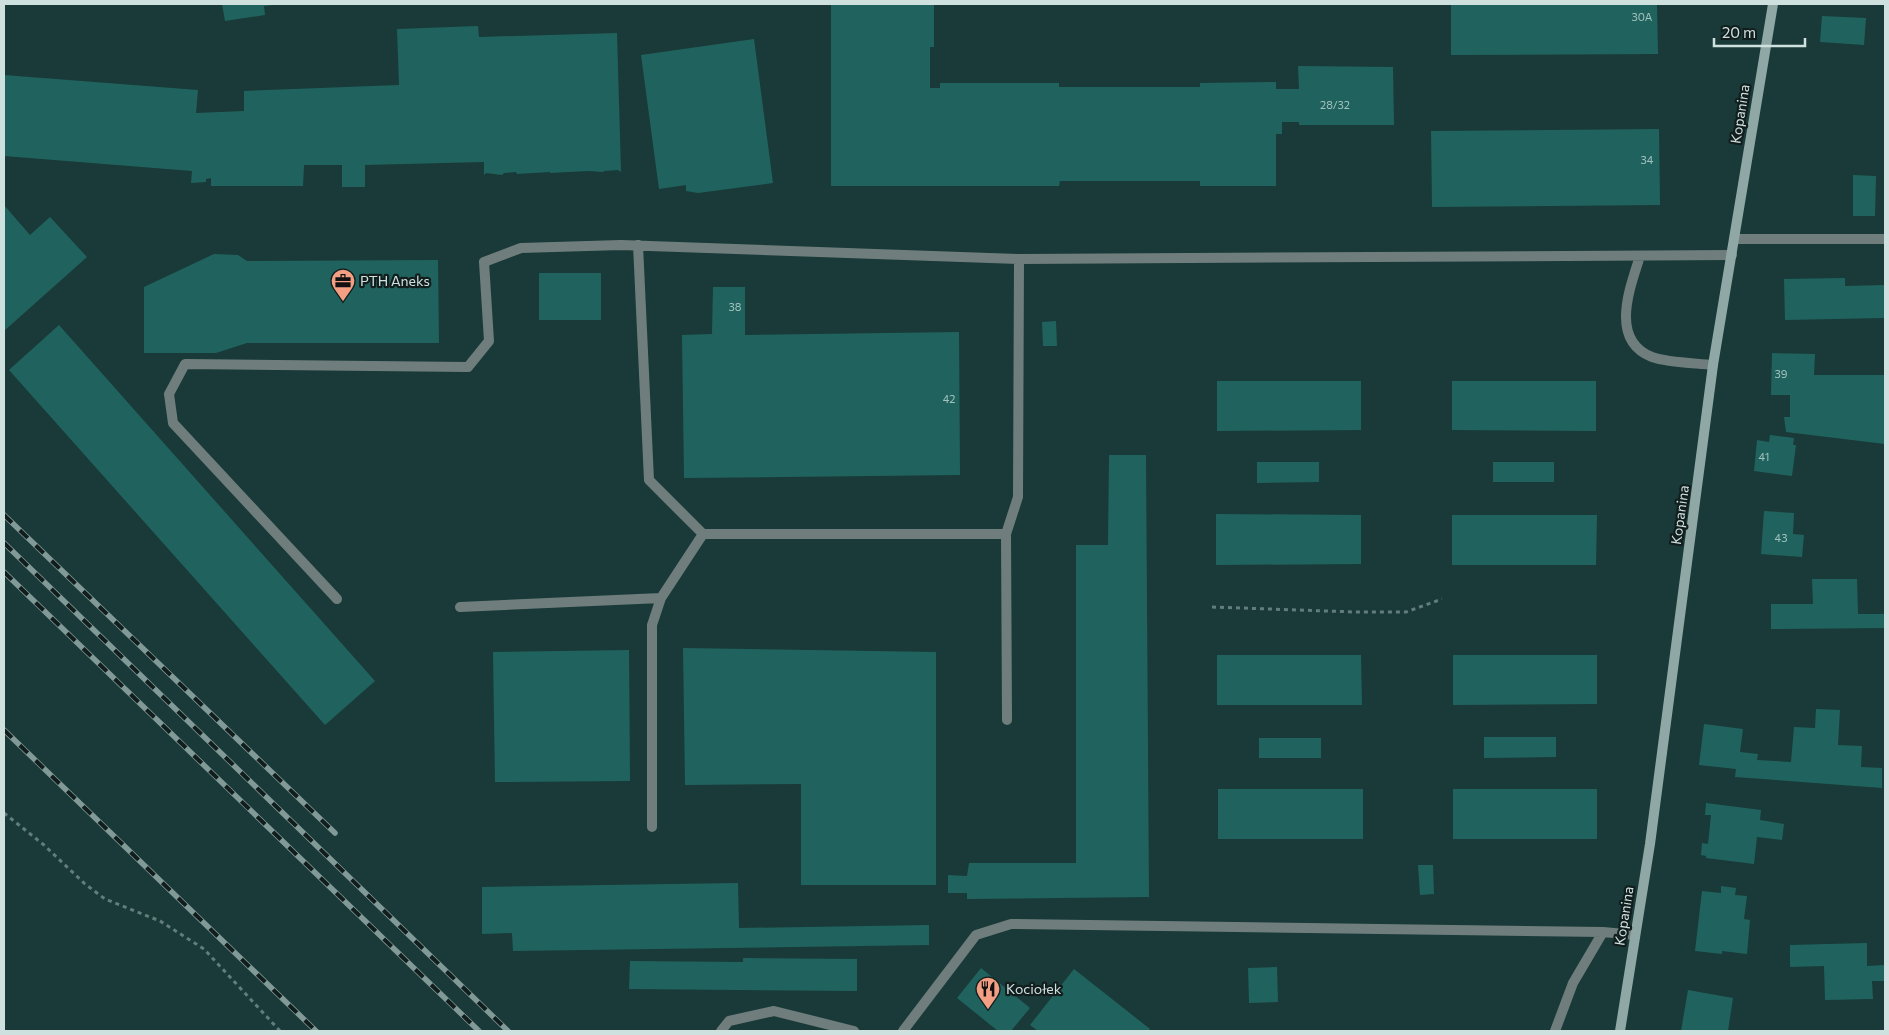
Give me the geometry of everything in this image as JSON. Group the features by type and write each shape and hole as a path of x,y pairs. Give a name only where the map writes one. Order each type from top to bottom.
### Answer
{"street":[{"name":"Kopanina","path":"1620,1031 1650,844 1713,365 1773,4"}],"lane":[{"path":"1734,239 1885,239"},
{"path":"337,600 174,424 168,394 185,364 468,367 490,341 484,262 521,248 638,246 1019,259 1732,256"},
{"path":"638,246 649,480 703,534 1006,534"},
{"path":"1640,256 1626,306 1626,327 1631,341 1639,350 1653,357 1713,365"},
{"path":"1007,720 1006,534 1018,497 1019,259"},
{"path":"652,827 652,625 661,598 703,534"},
{"path":"460,607 661,598"},
{"path":"903,1031 976,935 1011,924 1603,932 1635,935"},
{"path":"1555,1031 1573,984 1603,932"},
{"path":"721,1031 729,1022 774,1011 854,1031"}],"path":[{"path":"1212,607 1406,612 1442,599"},
{"path":"4,813 44,845 85,884 105,899 160,921 204,949 280,1031"}],"building":[{"path":"222,4 274,5 264,6 265,15 225,21"},
{"path":"831,4 934,4 934,47 930,47 930,88 940,88 940,83 1059,83 1059,87 1200,87 1200,83 1276,82 1276,89 1299,89 1298,66 1393,67 1394,125 1299,125 1299,122 1282,122 1282,134 1276,134 1276,186 1200,186 1200,181 1060,181 1059,186 831,186"},
{"path":"1451,4 1657,4 1658,54 1451,55"},
{"path":"1822,16 1866,18 1864,45 1820,42"},
{"path":"478,26 479,37 617,33 621,172 618,170 517,174 516,172 504,173 502,175 486,173 484,175 484,162 365,165 365,187 342,187 342,165 304,165 303,186 211,186 211,178 206,179 206,182 191,183 192,171 4,156 4,75 198,90 196,113 244,111 244,91 399,85 397,29"},
{"path":"754,39 773,183 698,193 686,191 686,185 659,189 641,55"},
{"path":"1659,129 1660,205 1432,207 1431,131"},
{"path":"1853,175 1876,176 1875,216 1853,216"},
{"path":"4,205 30,235 50,217 87,257 4,331"},
{"name":"PTH Aneks","path":"214,254 238,255 247,261 438,260 439,343 247,343 216,353 144,353 144,287"},
{"path":"539,273 601,273 601,320 539,320"},
{"path":"1845,278 1845,286 1885,285 1885,318 1785,320 1784,279"},
{"path":"713,287 745,287 745,335 959,332 960,475 684,478 682,335 712,334"},
{"path":"1056,321 1057,346 1043,346 1042,322"},
{"path":"59,325 375,681 325,725 9,370"},
{"path":"1772,353 1815,354 1814,375 1885,375 1885,444 1786,432 1784,417 1790,417 1790,395 1771,395"},
{"path":"1217,381 1361,381 1361,430 1217,431"},
{"path":"1452,381 1596,381 1596,431 1452,430"},
{"path":"1770,435 1794,438 1793,445 1796,445 1792,476 1754,471 1757,440 1769,442"},
{"path":"1109,455 1146,455 1149,897 967,899 967,893 948,893 948,875 967,876 969,863 1076,863 1076,545 1108,545"},
{"path":"1257,462 1319,462 1319,482 1257,483"},
{"path":"1493,462 1554,462 1554,482 1493,482"},
{"path":"1764,511 1794,513 1793,534 1804,535 1802,557 1761,554"},
{"path":"1216,514 1361,515 1361,564 1216,565"},
{"path":"1452,515 1597,515 1596,565 1452,565"},
{"path":"1812,579 1857,579 1858,614 1885,614 1885,628 1771,629 1771,604 1813,604"},
{"path":"683,648 936,652 936,885 801,885 801,784 685,785"},
{"path":"629,650 630,781 495,782 493,652"},
{"path":"1217,655 1361,655 1362,705 1217,705"},
{"path":"1453,655 1597,655 1597,704 1453,705"},
{"path":"1816,709 1840,710 1838,745 1862,746 1861,767 1882,768 1882,788 1735,777 1736,769 1699,765 1704,724 1743,729 1740,752 1758,754 1757,760 1791,762 1794,727 1815,728"},
{"path":"1484,737 1556,737 1556,757 1484,758"},
{"path":"1259,738 1321,738 1321,758 1259,758"},
{"path":"1218,789 1363,789 1363,839 1218,839"},
{"path":"1453,789 1597,789 1597,839 1453,839"},
{"path":"1706,803 1761,810 1760,820 1784,824 1782,840 1757,837 1754,864 1706,858 1706,856 1701,855 1702,843 1708,844 1711,815 1705,815"},
{"path":"1418,865 1433,865 1434,894 1420,895"},
{"path":"738,883 739,928 929,925 929,945 513,951 512,933 482,934 482,887"},
{"path":"1721,886 1736,888 1735,895 1747,896 1744,919 1750,920 1747,954 1722,951 1722,954 1695,951 1702,891 1721,893"},
{"path":"1867,943 1867,966 1885,965 1885,981 1872,981 1873,999 1825,1000 1824,966 1790,967 1790,945"},
{"path":"743,958 857,959 857,991 629,989 630,961 743,962"},
{"path":"1277,967 1278,1002 1249,1003 1248,968"},
{"path":"981,968 1030,1008 1011,1031 998,1031 957,998"},
{"path":"1074,969 1150,1029 1148,1031 1038,1031 1030,1025"},
{"path":"1688,990 1733,998 1728,1031 1681,1031"}],"railway":[{"path":"4,515 335,833"},
{"path":"4,543 508,1031"},
{"path":"4,572 479,1031"},
{"path":"4,730 316,1031"}],"place":[{"name":"PTH Aneks","path":"343,302"},
{"name":"Kociołek","path":"988,1010"}]}
